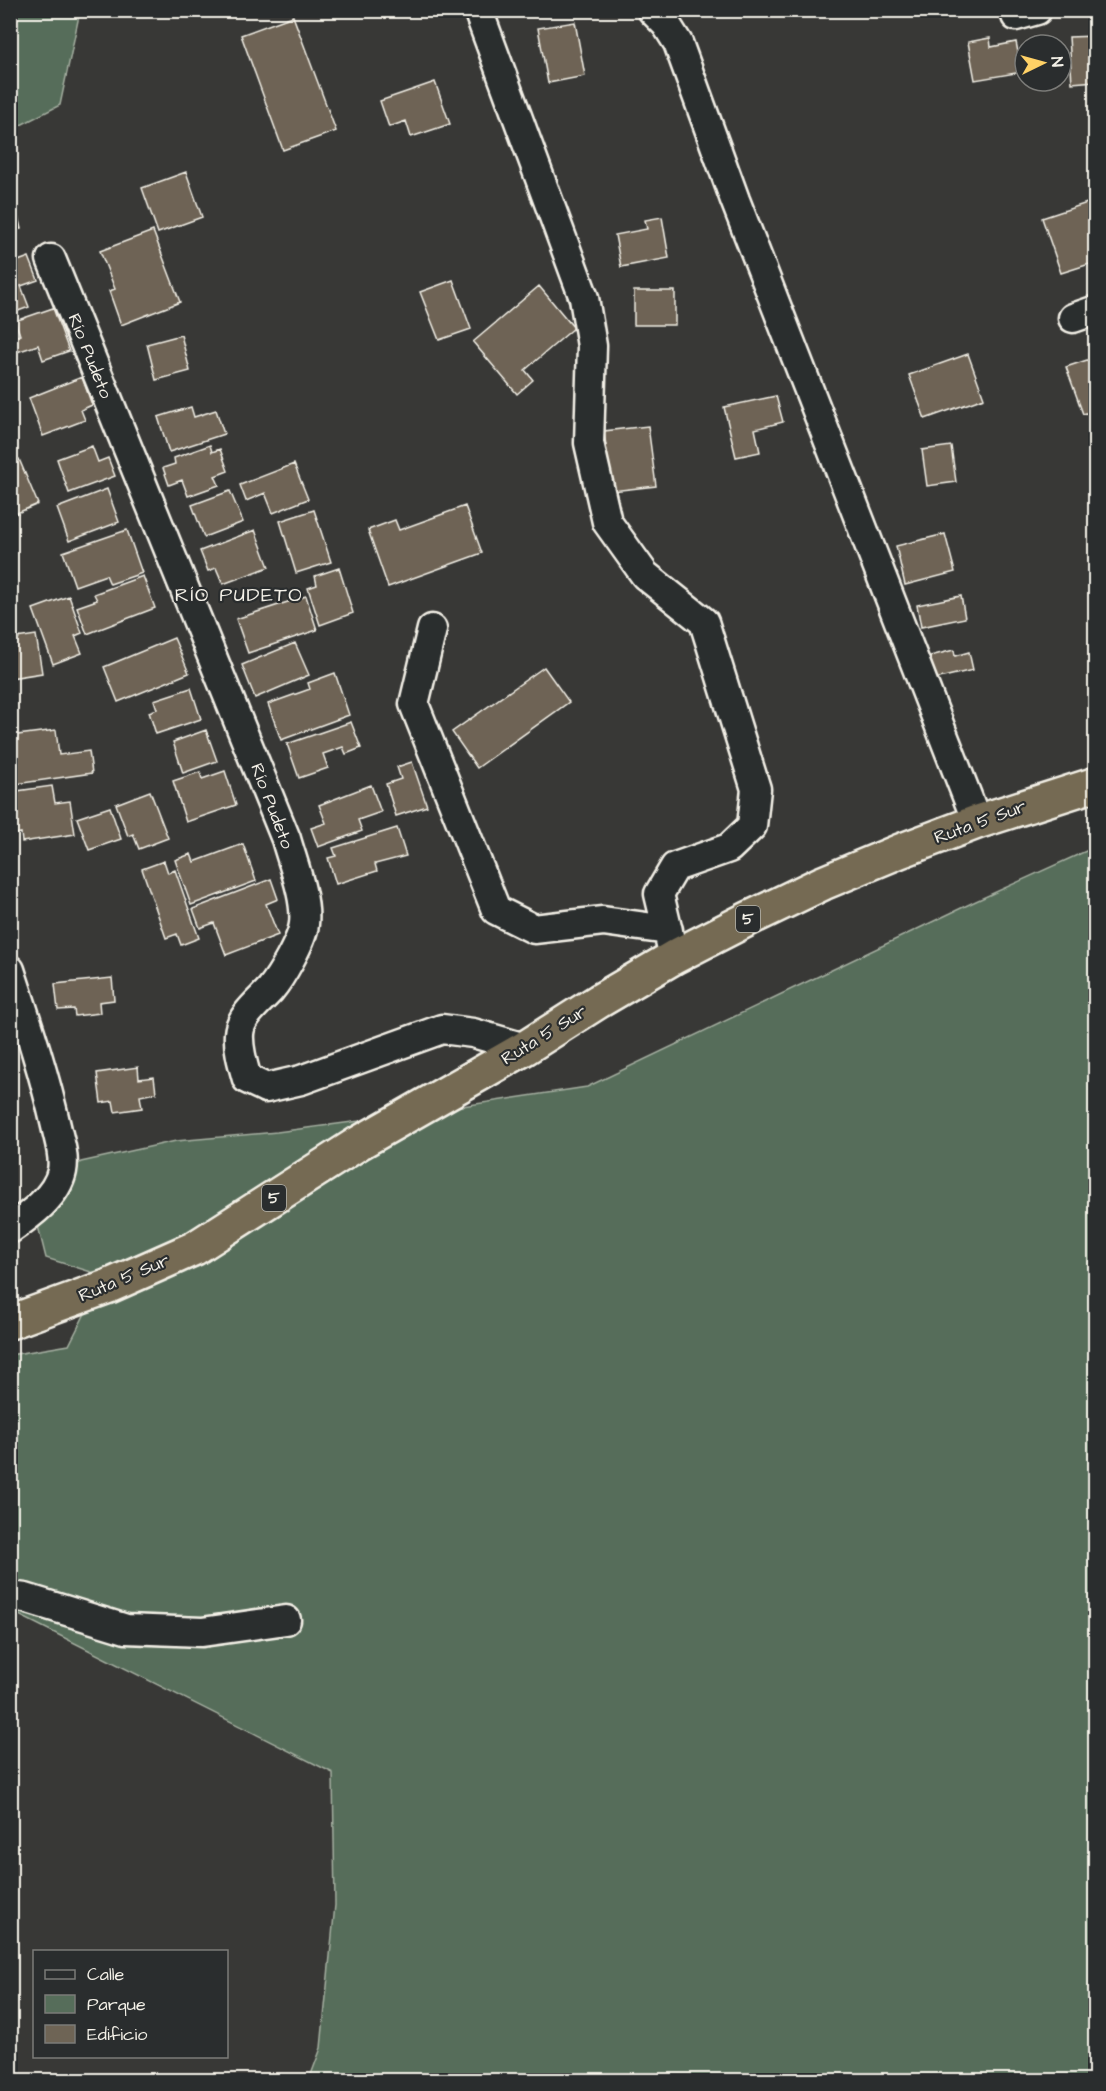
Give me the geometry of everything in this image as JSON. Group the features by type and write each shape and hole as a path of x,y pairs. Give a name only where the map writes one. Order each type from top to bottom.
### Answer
{"highway":[{"name":"Ruta 5 Sur","path":"10,1322 109,1286 195,1248 359,1143 525,1048 599,1001 671,944 748,919 823,883 977,822 1095,784"}],"street":[{"path":"478,10 584,298 592,346 589,443 607,522 645,575 704,622 756,789 752,826 729,848 675,867 659,894 671,944"},
{"path":"652,10 666,24 678,43 735,200 977,822"},
{"name":"Río Pudeto","path":"51,259 286,839 301,895 304,925 291,957 272,988 248,1013 239,1032 241,1056 247,1079 266,1088 301,1080 442,1029 473,1033 525,1048"},
{"path":"432,629 414,704 496,910 534,929 603,921 671,944"},
{"path":"10,970 46,1083 62,1153 62,1172 52,1192 10,1229"},
{"path":"10,1596 25,1598 126,1629 202,1632 286,1620"}],"green space":[{"path":"11,10 80,11 60,105 11,130"},
{"path":"1095,847 1095,2080 309,2080 321,2048 335,1905 333,1773 11,1611 10,1355 69,1345 104,1276 46,1258 32,1202 81,1162 176,1141 277,1132 587,1087 976,901"}],"building":[{"path":"293,16 336,131 283,150 241,35"},
{"path":"575,22 585,76 548,83 538,28"},
{"path":"1096,36 1096,81 1073,83 1073,37"},
{"path":"990,38 991,47 1013,43 1013,74 975,80 968,42"},
{"path":"435,82 450,124 411,137 406,121 389,127 380,101"},
{"path":"186,172 202,217 158,233 142,188"},
{"path":"14,200 21,229 10,231 10,201"},
{"path":"1096,200 1096,262 1061,273 1042,218"},
{"path":"662,217 669,258 621,267 615,235 647,229 645,220"},
{"path":"153,231 180,302 121,325 109,291 115,289 100,251"},
{"path":"29,257 38,280 21,286 29,307 10,314 10,264"},
{"path":"453,280 471,329 439,340 420,292"},
{"path":"539,286 574,328 525,370 533,380 517,394 473,342"},
{"path":"634,291 675,291 675,325 634,325"},
{"path":"53,308 69,351 43,360 38,345 11,354 10,338 20,335 15,321"},
{"path":"181,335 190,371 156,380 147,344"},
{"path":"968,354 984,398 925,419 909,375"},
{"path":"1096,357 1096,410 1083,414 1066,367"},
{"path":"82,377 92,405 81,410 85,420 43,436 29,398"},
{"path":"776,396 783,422 755,429 760,452 736,457 724,407"},
{"path":"191,407 194,417 216,410 224,434 169,452 158,417"},
{"path":"648,426 656,486 612,491 604,431"},
{"path":"210,445 212,452 220,449 228,471 215,476 219,485 188,496 182,480 169,485 163,468 175,464 174,458"},
{"path":"92,446 98,462 108,458 115,476 69,493 57,459"},
{"path":"951,446 956,482 927,486 922,450"},
{"path":"19,459 38,504 10,516 10,463"},
{"path":"294,464 308,499 273,513 265,493 246,501 240,485"},
{"path":"107,489 119,522 69,541 57,508"},
{"path":"230,491 243,522 204,537 192,505"},
{"path":"465,506 482,553 388,587 368,530 395,520 399,530"},
{"path":"314,510 331,562 296,573 280,521"},
{"path":"127,530 142,573 110,584 106,575 75,586 63,552"},
{"path":"255,530 269,567 223,584 216,568 208,571 200,551"},
{"path":"945,534 955,572 905,585 896,546"},
{"path":"339,568 353,613 320,625 308,588 317,585 315,576"},
{"path":"143,576 155,608 87,634 77,607 97,600 94,594"},
{"path":"69,596 82,633 75,636 82,653 53,664 33,609"},
{"path":"306,596 317,630 248,653 236,619"},
{"path":"961,596 965,618 921,627 917,605"},
{"path":"36,635 42,673 10,678 10,639"},
{"path":"174,638 189,673 118,702 104,667"},
{"path":"295,643 309,675 255,698 242,665"},
{"path":"954,650 955,656 969,652 973,670 935,679 930,656"},
{"path":"544,667 569,702 477,768 452,732"},
{"path":"335,673 349,715 281,740 268,704 310,689 308,683"},
{"path":"191,688 201,719 156,734 149,712 157,709 154,700"},
{"path":"351,722 361,748 346,754 343,747 323,754 328,768 299,778 287,744"},
{"path":"56,730 59,755 89,751 92,773 16,784 10,736"},
{"path":"206,730 217,761 183,773 173,742"},
{"path":"412,762 427,806 396,816 386,784 401,779 397,767"},
{"path":"225,771 236,805 186,822 173,781 200,772 202,779"},
{"path":"371,785 381,812 358,820 362,831 318,847 311,828 326,823 319,805"},
{"path":"52,786 55,803 70,801 75,834 22,842 21,833 10,835 10,792"},
{"path":"150,791 168,838 139,849 133,834 128,836 116,804"},
{"path":"110,807 121,839 89,850 77,818"},
{"path":"397,828 406,856 375,864 377,871 336,884 328,858 336,856 333,848"},
{"path":"243,844 256,881 191,905 175,860 191,854 194,862"},
{"path":"164,861 168,873 175,870 199,938 181,945 177,934 166,938 142,869"},
{"path":"271,879 278,899 266,904 278,935 226,955 214,923 200,928 193,909"},
{"path":"112,978 114,1000 99,1002 100,1013 75,1016 74,1009 58,1010 55,984"},
{"path":"138,1067 139,1079 154,1077 156,1093 140,1096 142,1108 115,1112 113,1101 101,1103 97,1073"}],"district":[{"name":"RÍO PUDETO","path":"239,595"}]}
